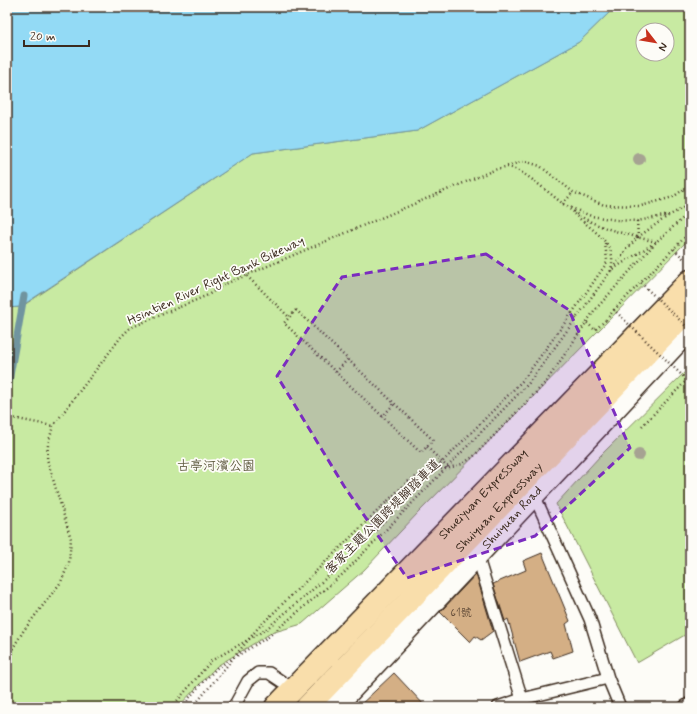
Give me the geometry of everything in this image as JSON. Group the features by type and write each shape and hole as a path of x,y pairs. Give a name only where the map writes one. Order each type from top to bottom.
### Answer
{"highway":[{"name":"Shueiyuan Expressway","path":"276,707 690,281"},
{"name":"Shuiyuan Expressway","path":"307,707 690,308"}],"main road":[{"name":"Shuiyuan Road","path":"334,707 690,329"}],"lane":[{"path":"534,495 590,619 608,678 620,707"},
{"path":"478,555 522,699"},
{"path":"233,707 248,681 258,673 268,673 292,689"},
{"path":"498,707 522,699 608,678"},
{"path":"684,707 690,703"}],"path":[{"name":"Hsintien River Right Bank Bikeway","path":"7,664 13,648 24,630 61,582 69,563 71,539 47,459 48,445 53,426 130,328 208,295 223,285 494,170 524,160 540,166 573,192 604,205 641,206 673,197 690,185"},
{"path":"507,166 531,178 605,241 611,253 612,261 610,271"},
{"path":"563,204 573,192"},
{"path":"563,204 591,216 616,220 637,221 670,215 690,204"},
{"path":"563,204 580,216 596,224 656,242"},
{"path":"193,707 258,628 407,482 429,470 449,468 462,464 473,457 536,394 546,382 594,311 656,242 690,212"},
{"name":"客家主題公園跨堤腳踏車道","path":"182,707 199,686 217,668 268,638 343,574 528,384 626,250 638,237 670,215"},
{"path":"637,221 638,237"},
{"path":"587,323 595,330 690,232"},
{"path":"172,707 212,661 265,630 338,568 523,380 606,264 605,241"},
{"path":"610,271 656,242"},
{"path":"674,249 690,265"},
{"path":"246,276 289,317"},
{"path":"641,283 690,329"},
{"path":"296,310 433,440 421,453 284,323 289,317 296,310"},
{"path":"614,310 687,380"},
{"path":"336,372 348,359"},
{"path":"642,426 690,376"},
{"path":"382,417 395,403"},
{"path":"7,417 53,426"},
{"path":"426,447 449,468"}],"highlighted area":[{"path":"486,254 569,310 630,448 535,536 407,578 344,486 277,376 342,277"}],"green space":[{"name":"古亭河濱公園","path":"615,7 690,7 690,238 418,513 364,570 302,624 271,633 217,666 178,707 7,707 7,308 21,307 253,153 417,131 579,42"},
{"path":"690,367 690,632 637,663 556,504 600,456"}],"water":[{"path":"7,7 615,7 579,42 417,131 253,153 20,307 7,308"}],"building":[{"path":"542,553 570,621 566,624 573,651 553,658 550,651 520,662 508,619 505,621 493,584 526,570 523,561"},
{"path":"476,574 493,631 481,640 475,636 470,642 440,612"},
{"path":"394,673 426,707 358,707"}],"waterway":[{"path":"7,393 24,296"}]}
